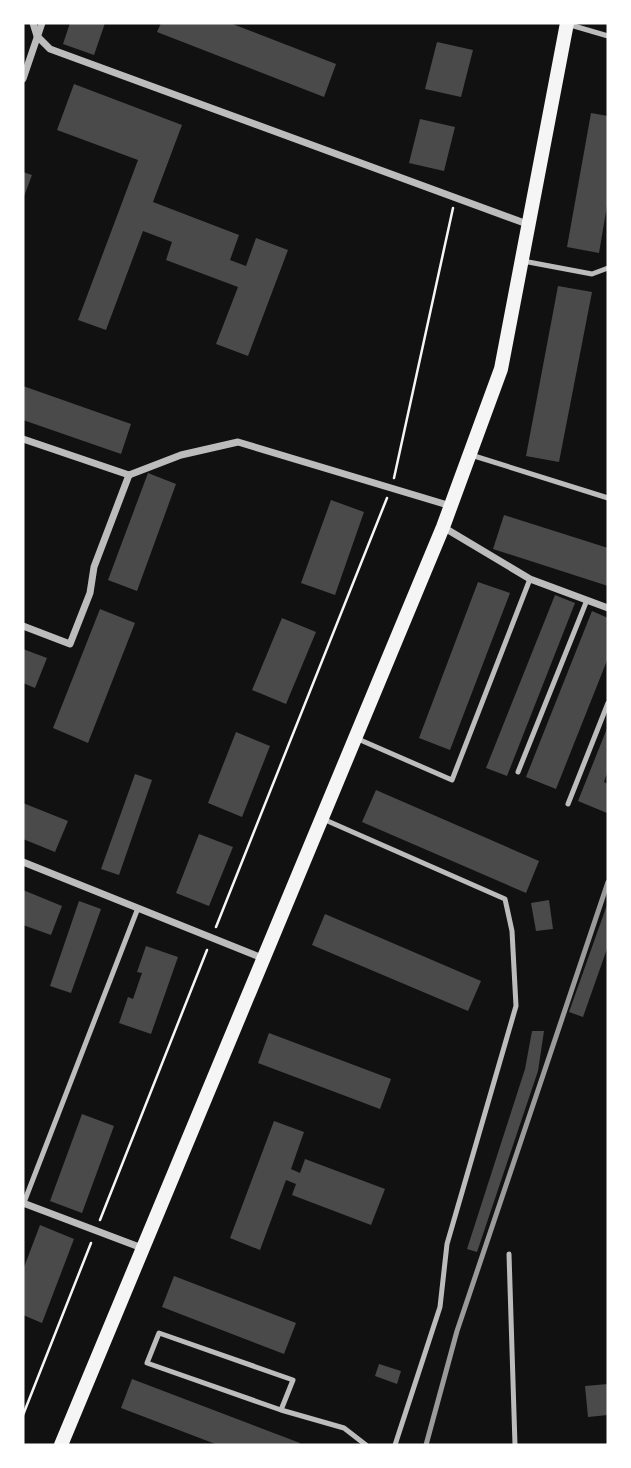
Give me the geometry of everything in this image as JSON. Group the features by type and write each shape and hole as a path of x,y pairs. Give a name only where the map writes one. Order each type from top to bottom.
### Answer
{"main road":[{"path":"61,1445 471,454 501,369 567,23"}],"street":[{"path":"33,23 37,36 50,49 530,225"},
{"path":"23,79 42,23"},
{"path":"23,439 129,475 181,455 239,442 451,506"},
{"path":"23,626 70,644 90,593 94,567 129,475"},
{"path":"443,527 530,579 608,608"},
{"path":"23,862 262,958"},
{"path":"23,1204 142,1248"}],"lane":[{"path":"567,23 608,36"},
{"path":"523,261 592,274 608,268"},
{"path":"471,454 608,498"},
{"path":"355,737 452,780 530,579"},
{"path":"518,772 587,600"},
{"path":"568,804 608,703"},
{"path":"321,818 505,899 512,931 516,1006 447,1244 440,1307 395,1445"},
{"path":"23,1204 138,908"},
{"path":"509,1254 515,1445"},
{"path":"281,1410 293,1380 159,1334 147,1363 281,1410 344,1428 366,1445"}],"path":[{"path":"100,1222 392,486 456,197"},
{"path":"23,1415 94,1234"}],"building":[{"path":"70,23 105,23 94,55 63,44"},
{"path":"161,23 230,23 336,64 324,97 157,32"},
{"path":"437,42 473,50 461,97 425,89"},
{"path":"74,84 182,125 153,202 239,235 230,260 246,266 256,238 288,250 248,356 216,344 238,287 166,260 172,242 143,231 106,330 78,320 138,160 57,130"},
{"path":"591,113 608,116 608,200 599,253 567,247"},
{"path":"420,119 455,127 444,171 409,163"},
{"path":"23,172 32,175 23,199"},
{"path":"558,286 592,292 559,462 526,456"},
{"path":"23,386 131,424 121,454 23,420"},
{"path":"148,473 176,484 137,591 108,580"},
{"path":"331,500 364,512 335,595 301,583"},
{"path":"504,515 608,548 608,586 493,549"},
{"path":"478,582 510,593 450,750 419,738"},
{"path":"555,595 575,603 507,776 486,768"},
{"path":"100,609 135,623 88,743 53,728"},
{"path":"592,611 608,618 608,658 556,789 526,777"},
{"path":"282,618 316,632 286,704 252,690"},
{"path":"23,649 47,658 35,688 23,683"},
{"path":"608,726 608,770 604,782 608,784 607,813 578,801"},
{"path":"236,732 270,746 242,817 208,803"},
{"path":"135,774 152,780 119,875 101,869"},
{"path":"376,790 539,861 526,893 362,822"},
{"path":"23,803 68,821 55,852 23,839"},
{"path":"199,834 233,847 209,906 176,893"},
{"path":"23,890 62,906 51,935 23,925"},
{"path":"549,900 553,929 536,931 531,903"},
{"path":"79,901 101,909 71,993 50,986"},
{"path":"608,902 608,946 583,1017 569,1012"},
{"path":"325,914 481,981 468,1011 312,945"},
{"path":"146,946 178,957 151,1034 119,1023 128,997 133,999 142,973 137,972"},
{"path":"532,1031 544,1031 538,1071 477,1252 467,1249 525,1069"},
{"path":"269,1033 391,1079 380,1109 258,1063"},
{"path":"82,1114 114,1126 82,1213 50,1201"},
{"path":"274,1121 304,1132 291,1169 300,1173 305,1159 385,1189 371,1225 292,1195 296,1184 286,1180 260,1250 230,1238"},
{"path":"40,1225 74,1239 42,1323 23,1315 23,1270"},
{"path":"174,1276 296,1323 284,1354 162,1307"},
{"path":"379,1364 401,1371 397,1384 375,1376"},
{"path":"132,1379 300,1443 218,1445 121,1408"},
{"path":"608,1384 608,1415 588,1417 585,1386"}],"railway":[{"path":"426,1445 457,1331 608,882"}]}
